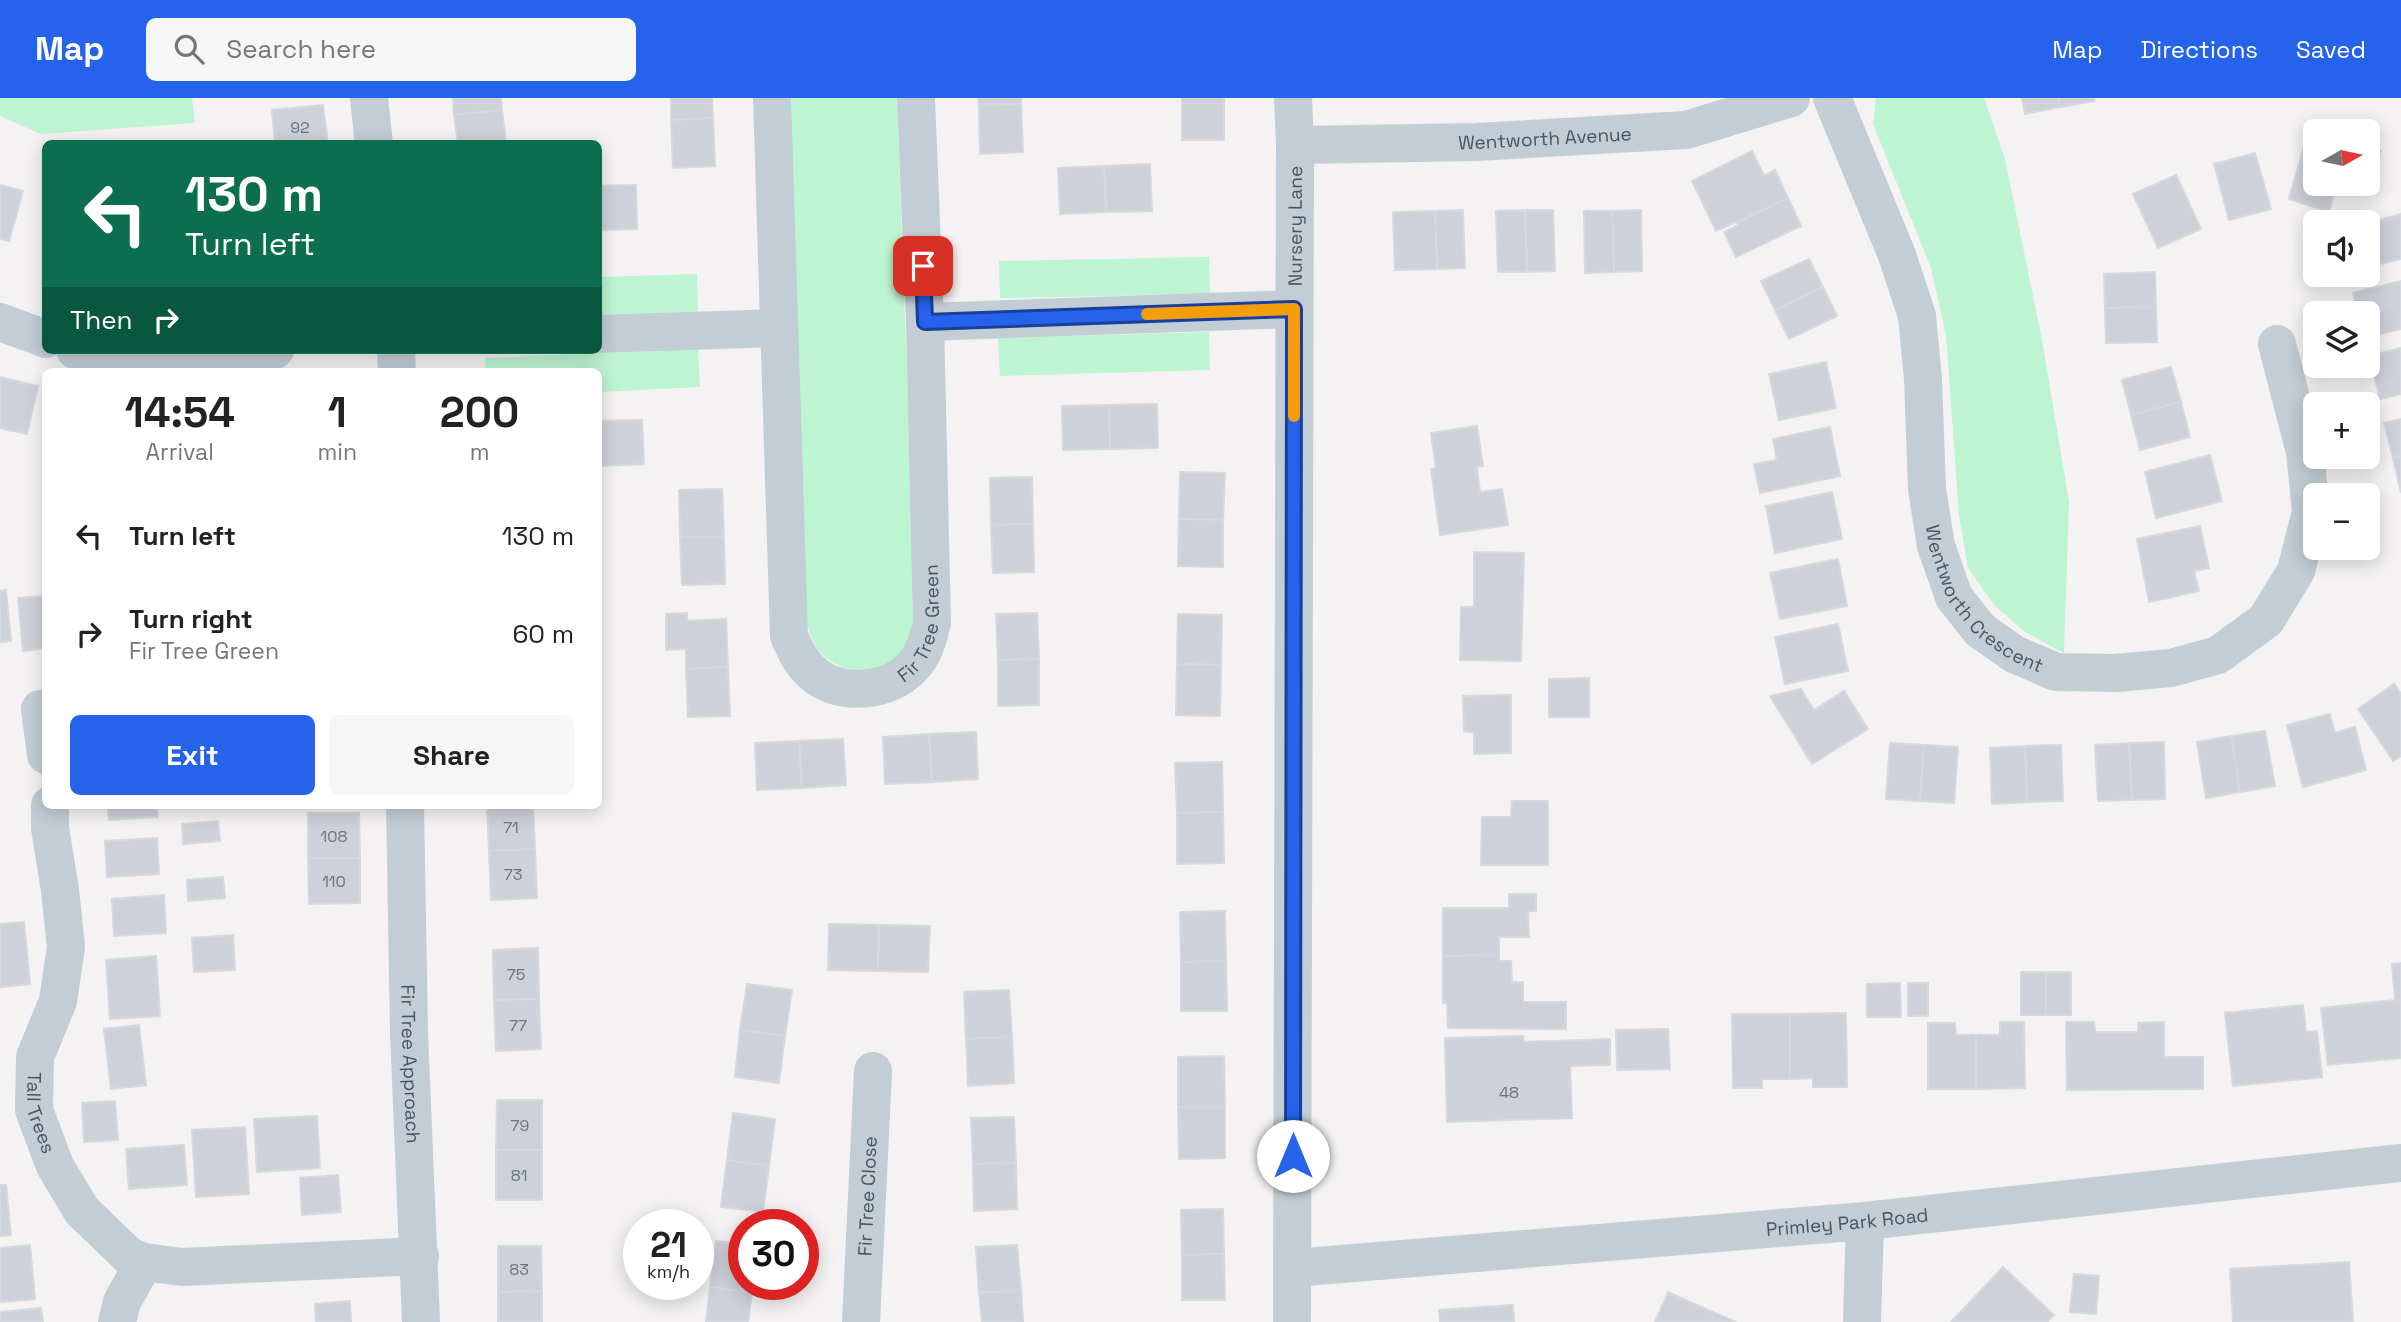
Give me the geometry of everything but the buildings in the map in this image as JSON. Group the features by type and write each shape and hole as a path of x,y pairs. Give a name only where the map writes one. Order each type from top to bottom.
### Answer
{"street":[{"path":"369,98 374,140"},
{"name":"Fir Tree Green","path":"772,98 789,636 799,659 817,677 841,687 866,689 891,683 911,668 925,647 932,623 925,322 916,98"},
{"name":"Nursery Lane","path":"1292,1322 1293,98"},
{"name":"Wentworth Avenue","path":"1295,145 1477,142 1686,130 1791,98"},
{"name":"Wentworth Crescent","path":"1832,98 1897,255 1917,316 1923,379 1927,489 1936,546 1954,597 1980,630 2014,654 2056,672 2116,673 2171,668 2218,655 2266,620 2296,571 2311,512 2305,452 2277,344"},
{"path":"925,322 1294,309"},
{"path":"0,322 42,338"},
{"path":"602,334 779,328"},
{"path":"86,354 111,363 225,354"},
{"path":"40,709 42,724"},
{"name":"Tall Trees","path":"50,809 66,947 58,1001 35,1057 34,1111 55,1166 82,1210 129,1256 144,1262 182,1267 420,1256"},
{"name":"Fir Tree Approach","path":"405,809 421,1322"},
{"name":"Fir Tree Close","path":"861,1322 873,1071"},
{"name":"Primley Park Road","path":"1293,1268 1865,1220 2401,1163"},
{"path":"1862,1322 1865,1220"},
{"path":"117,1322 122,1302 144,1262"}],"green space":[{"path":"0,98 192,98 195,123 41,134 0,116"},
{"path":"790,98 897,98 916,619 903,650 892,661 872,669 851,669 831,661 816,647 806,621"},
{"path":"1876,98 1984,98 2005,159 2042,340 2069,502 2064,653 2025,632 1995,606 1968,568 1959,515 1946,335 1931,268 1873,124"},
{"path":"1209,257 1210,294 1000,298 999,261"},
{"path":"697,274 698,314 602,317 602,277"},
{"path":"1209,332 1210,370 1000,376 998,338"},
{"path":"698,349 700,387 602,392 602,368 486,368 485,358"}],"slow traffic":[{"path":"1147,314 1294,309 1294,416"}],"route":[{"path":"923,266 925,322 1294,309 1293,1156"}]}
